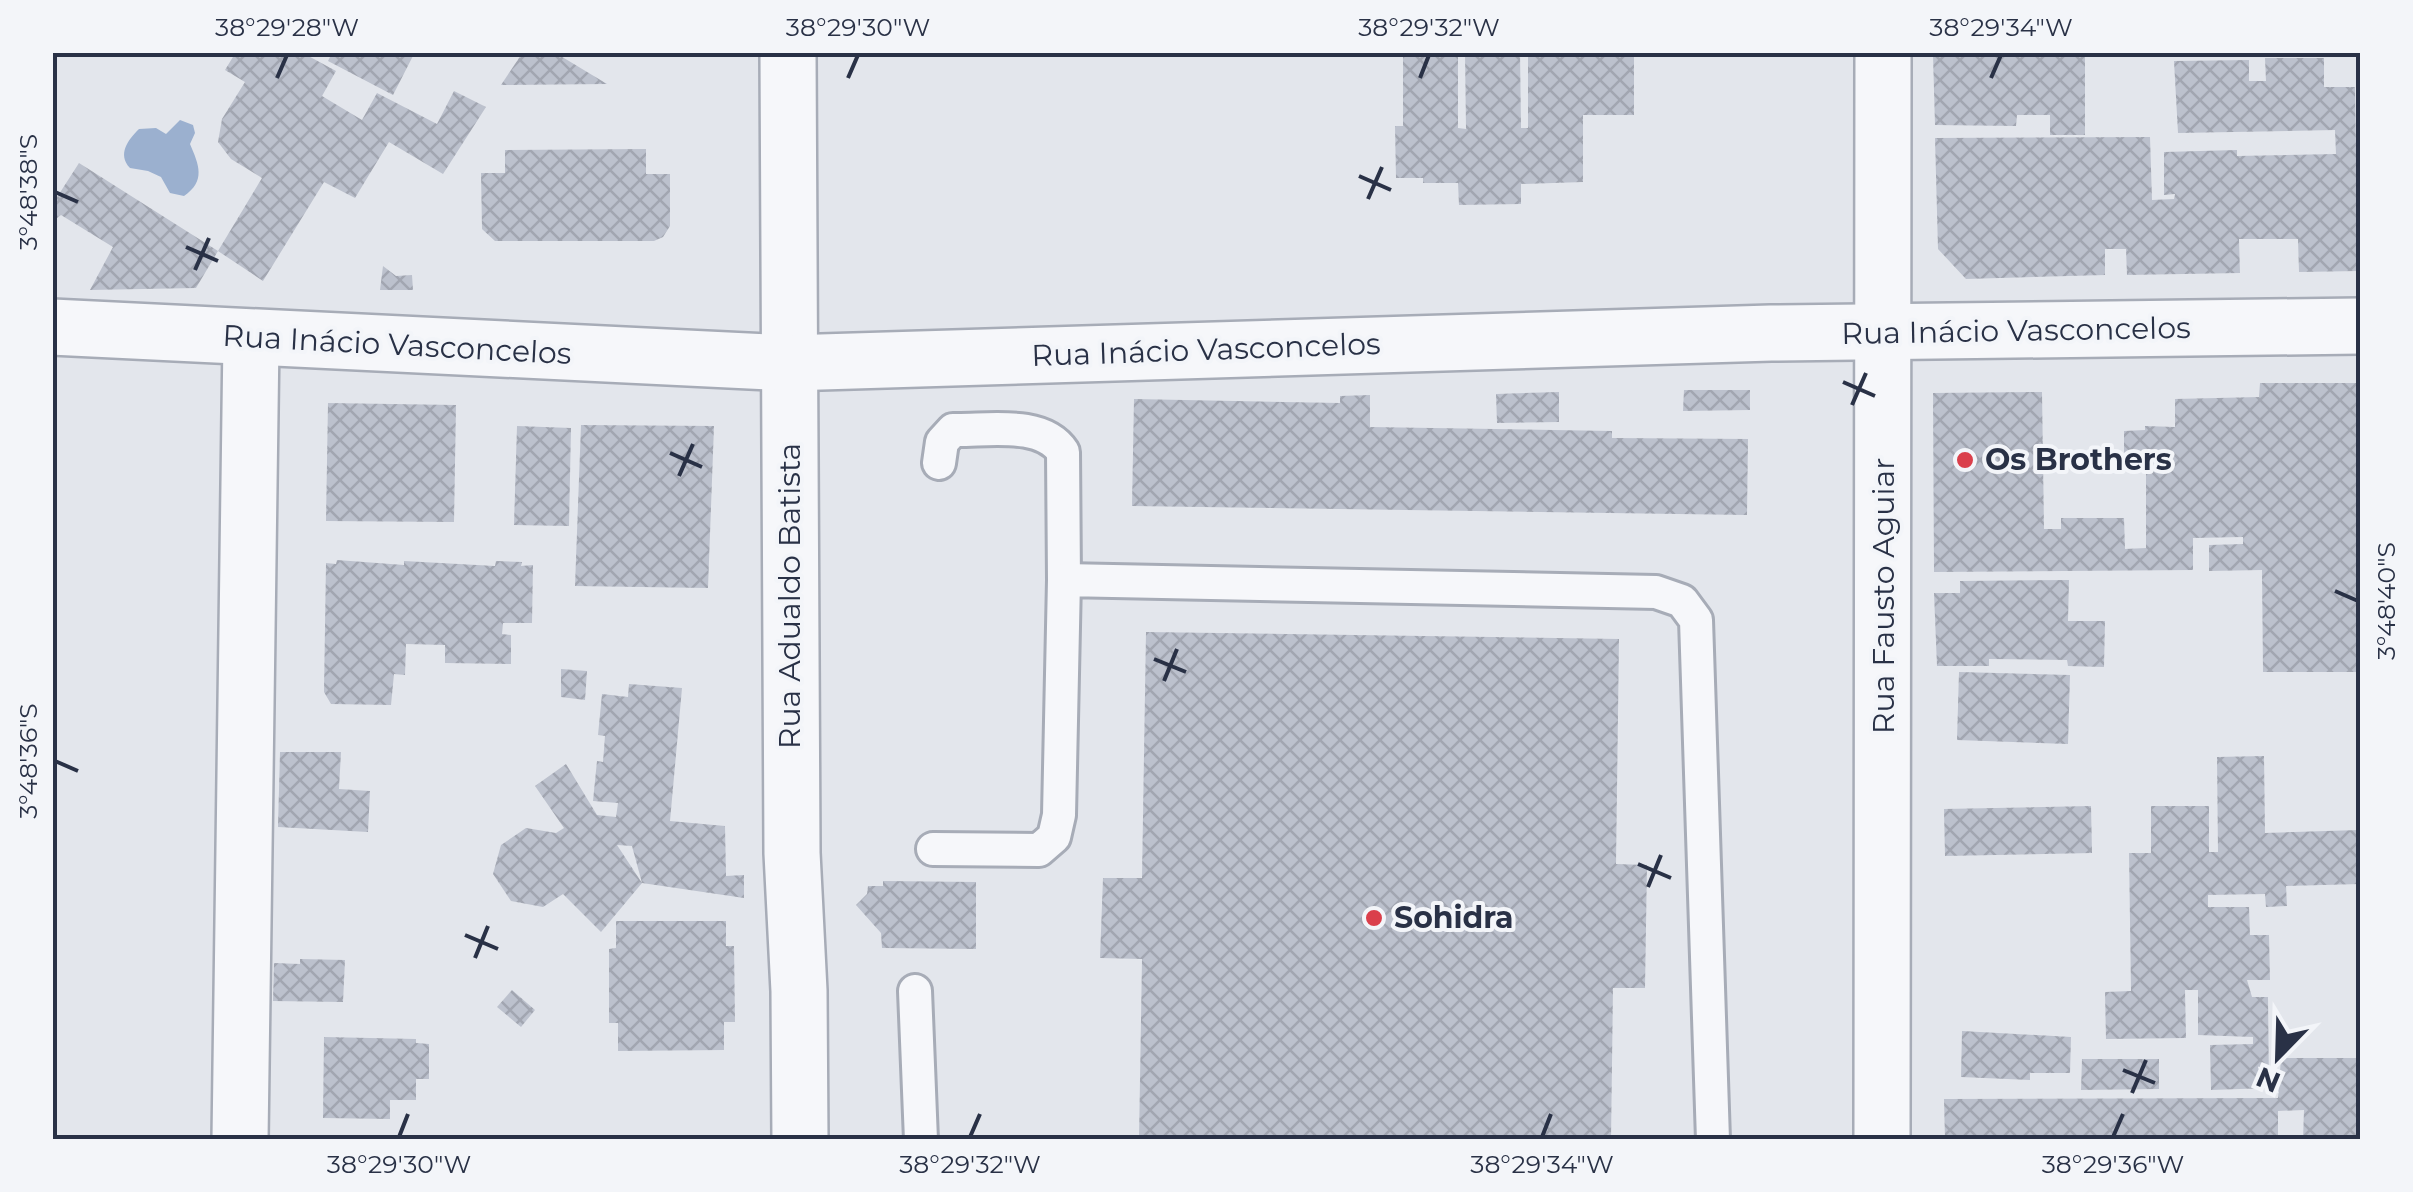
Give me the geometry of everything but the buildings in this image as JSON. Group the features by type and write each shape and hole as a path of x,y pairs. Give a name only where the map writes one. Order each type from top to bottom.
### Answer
{"street":[{"name":"Rua Adualdo Batista","path":"788,52 792,852 800,991 800,1140"},
{"name":"Rua Fausto Aguiar","path":"1882,1140 1884,52"},
{"name":"Rua Inácio Vasconcelos","path":"52,327 788,362 1771,333 2360,326"},
{"path":"240,1140 251,339"}],"lane":[{"path":"933,849 1039,850 1054,837 1059,815 1064,580 1063,452 1056,440 1038,432 953,430 942,442 939,463"},
{"path":"1064,580 1656,592 1682,602 1696,620 1713,1140"},
{"path":"915,990 921,1140"}],"water":[{"path":"180,120 193,125 195,133 190,144 199,172 195,185 184,196 170,193 161,177 130,168 124,158 128,142 139,129 156,128 166,134"}],"place":[{"name":"Os Brothers","path":"1965,460"},
{"name":"Sohidra","path":"1374,918"}]}
